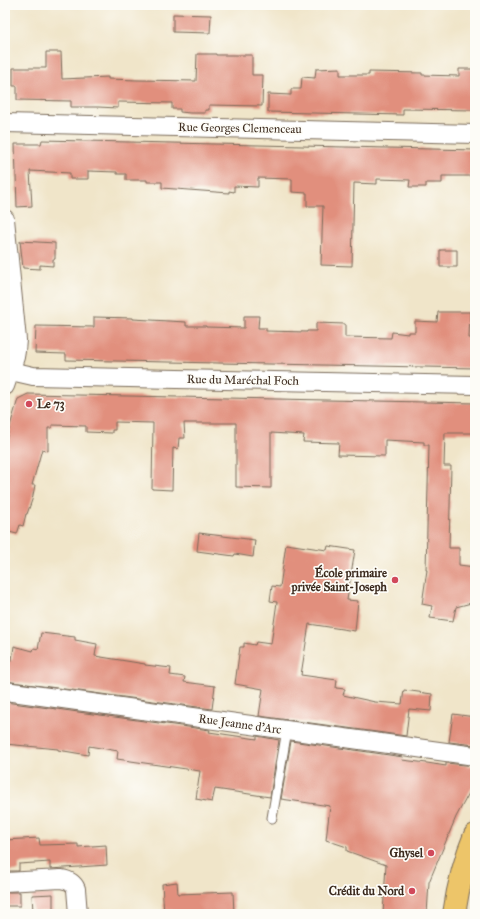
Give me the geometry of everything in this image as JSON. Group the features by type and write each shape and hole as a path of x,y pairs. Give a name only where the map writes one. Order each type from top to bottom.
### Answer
{"main road":[{"path":"454,914 464,865 475,835"}],"street":[{"name":"Rue Georges Clemenceau","path":"5,123 475,134"},
{"path":"5,219 10,320 17,340 16,351 7,374"},
{"name":"Rue du Maréchal Foch","path":"7,374 33,376 475,385"},
{"name":"Rue Jeanne d'Arc","path":"5,691 475,756"},
{"path":"5,882 67,880 71,882 76,889 78,914"}],"lane":[{"path":"272,818 287,730"}],"building":[{"path":"173,14 211,15 210,33 173,32"},
{"path":"46,52 61,52 62,79 108,77 108,79 196,81 197,54 252,55 252,75 263,75 262,106 209,105 209,110 205,110 205,113 190,113 180,112 180,109 172,109 172,103 118,102 118,108 71,107 71,101 17,100 17,86 13,86 13,68 46,68"},
{"path":"340,68 340,75 369,75 369,72 422,73 422,75 459,76 459,69 475,69 475,110 403,109 403,115 268,112 268,94 291,95 291,89 301,89 302,77 315,78 316,69"},
{"path":"42,140 475,150 475,176 442,176 442,183 426,183 426,187 409,187 410,180 377,179 377,184 354,183 352,266 321,265 323,206 307,206 307,193 292,192 292,179 258,178 258,187 234,186 234,192 229,191 229,193 162,188 162,182 126,180 126,174 117,174 117,172 88,171 88,179 70,179 70,173 30,171 32,206 17,207 15,144 41,144"},
{"path":"20,241 55,243 55,259 53,259 53,266 40,265 40,269 23,268"},
{"path":"440,250 457,250 457,267 440,267"},
{"path":"438,312 470,312 469,338 475,338 475,368 66,360 66,354 35,353 36,326 94,327 94,317 186,322 186,326 244,328 244,316 259,316 258,328 266,328 266,331 307,332 316,331 316,323 345,324 345,337 391,338 392,332 408,334 408,332 415,332 415,321 437,322"},
{"path":"28,394 475,403 475,433 445,433 444,466 451,466 449,548 459,548 459,565 475,567 475,602 456,607 453,621 430,618 432,606 422,604 427,570 429,445 424,445 424,442 385,440 385,456 338,455 339,443 303,442 304,435 271,433 271,488 236,487 236,423 184,423 185,438 179,438 178,449 173,448 172,490 152,489 153,423 115,422 115,430 112,430 112,433 86,432 86,426 52,425 52,428 48,428 48,451 42,449 32,485 35,485 32,500 23,526 20,525 17,534 5,531 5,443 18,399"},
{"path":"199,533 255,540 253,557 197,551"},
{"path":"286,544 327,550 328,546 355,550 347,600 358,601 355,631 309,624 301,675 337,680 336,688 345,689 343,695 375,702 402,704 404,690 432,694 431,711 409,709 406,736 259,716 263,689 235,684 240,647 244,647 244,643 255,645 256,642 271,644 277,602 270,601 272,586 280,587"},
{"path":"41,633 75,637 75,640 97,644 95,656 171,668 170,675 185,677 184,682 215,686 212,709 5,681 5,659 12,660 14,646 33,651 34,648 38,649"},
{"path":"5,702 210,730 209,732 257,739 257,736 279,740 270,797 215,789 212,802 196,799 200,771 117,759 118,751 89,746 88,755 58,749 5,744"},
{"path":"453,714 475,717 475,745 449,742"},
{"path":"291,741 403,757 402,760 446,766 446,763 475,766 475,782 456,817 429,882 427,914 383,914 386,865 347,851 347,847 326,840 330,806 281,799"},
{"path":"39,838 40,845 78,844 78,847 106,845 107,865 50,869 50,862 19,864 19,871 5,871 5,840"},
{"path":"177,882 178,894 233,892 234,914 164,914 162,884"},
{"path":"5,892 20,892 20,906 5,906"},
{"path":"53,894 53,911 33,912 32,895"}],"place":[{"name":"Le 73","path":"29,404"},
{"name":"École primaire privée Saint-Joseph","path":"395,580"},
{"name":"Ghysel","path":"431,853"},
{"name":"Crédit du Nord","path":"412,891"}]}
